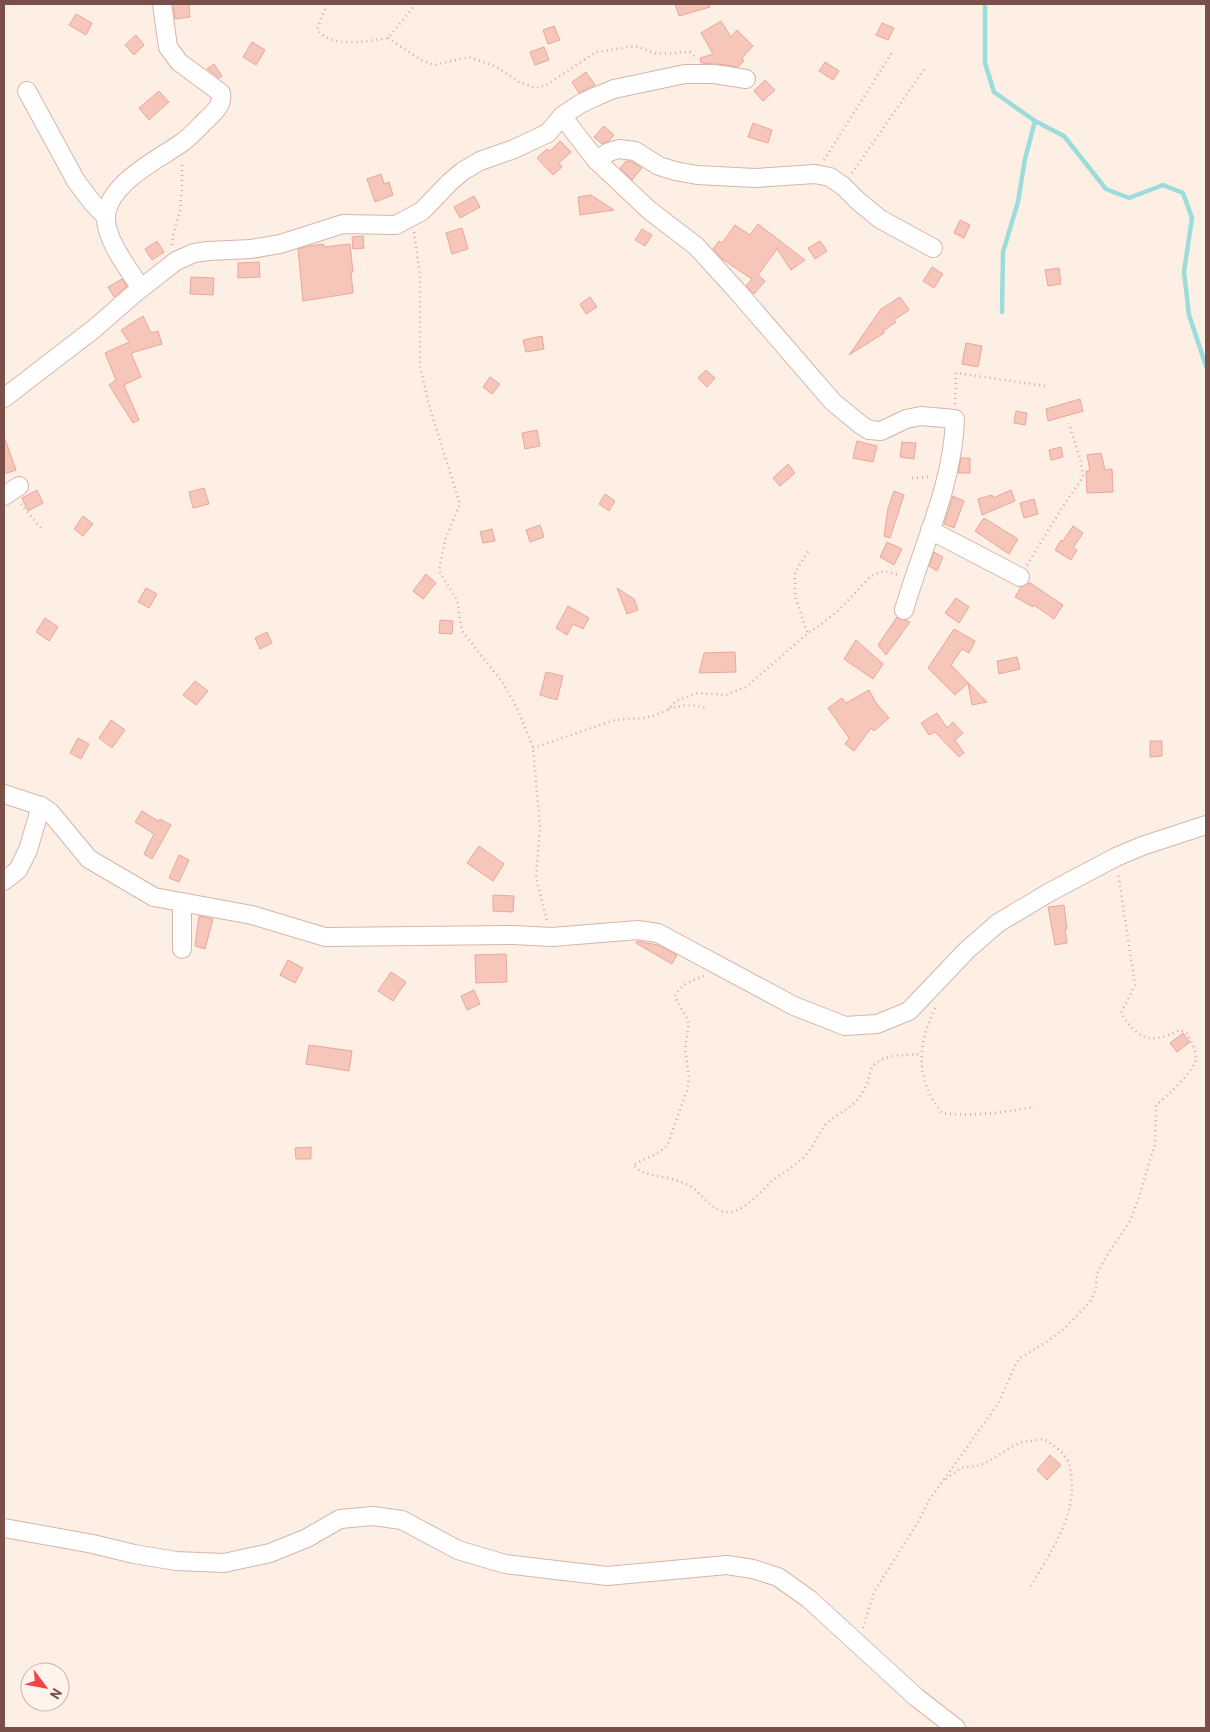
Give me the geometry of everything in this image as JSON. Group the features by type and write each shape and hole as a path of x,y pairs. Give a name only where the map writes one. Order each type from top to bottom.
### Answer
{"street":[{"path":"106,217 111,201 132,176 180,144 218,108 222,100 221,93 179,62 168,47 162,4"},
{"path":"4,398 96,328 141,288 176,261 194,253 251,249 280,244 343,224 396,225 422,211 450,182 480,160 514,149 548,133 562,116 580,104 614,89 674,75 729,75 746,79"},
{"path":"27,91 76,181 106,217 112,242 141,288"},
{"path":"562,116 596,160 649,210 696,246 738,291 833,402 861,425 870,430 881,431 906,419 921,416 955,418 954,441 947,477 912,579 904,610"},
{"path":"596,160 609,152 619,149 635,150 659,166 697,175 755,178 815,174 830,177 880,219 933,248"},
{"path":"930,530 1020,577"},
{"path":"4,794 41,806 50,812 89,859 154,897 252,915 326,937 552,937 638,930 658,933 794,1006 845,1026 877,1024 910,1011 967,950 998,923 1050,892 1116,857 1142,846 1206,825"},
{"path":"4,881 18,870 28,850 41,806"},
{"path":"182,902 182,949"},
{"path":"4,1528 176,1561 224,1563 270,1553 307,1538 340,1519 373,1516 402,1520 458,1550 505,1564 607,1576 727,1565 753,1568 778,1576 808,1599 916,1697 956,1728"}],"path":[{"path":"324,4 325,9 317,29 320,34 338,42 349,41 359,43 388,38 416,4"},
{"path":"388,38 421,60 434,65 469,57 495,66 519,82 536,88 548,84 596,52 636,46 656,54 690,52 696,58 699,74"},
{"path":"815,174 893,51"},
{"path":"843,186 925,68"},
{"path":"176,261 172,249 173,236 179,218 182,186 180,144"},
{"path":"412,218 420,277 420,366 430,409 460,504 445,540 439,571 457,600 462,631 486,659 503,683 518,710 532,748 540,827 536,878 552,937"},
{"path":"955,418 956,373 1046,386"},
{"path":"1020,577 1045,534 1083,477 1081,462 1069,423"},
{"path":"11,491 43,531"},
{"path":"808,633 795,596 795,572 809,550"},
{"path":"668,710 676,701 698,693 726,695 746,686 808,633 840,609 870,576 884,571 912,579"},
{"path":"532,748 615,720 644,718 681,705 706,708"},
{"path":"859,1644 874,1592 930,1500 998,1404 1020,1358 1065,1328 1090,1302 1096,1288 1098,1274 1106,1256 1130,1221 1138,1200 1155,1144 1156,1105 1179,1084 1192,1068 1197,1056 1188,1034 1180,1030 1152,1040 1143,1037 1131,1028 1121,1012 1135,985 1116,857"},
{"path":"721,968 677,991 675,997 689,1024 685,1048 688,1079 687,1090 668,1146 633,1165 645,1172 678,1180 693,1188 719,1210 730,1212 737,1210 753,1199 776,1178 790,1170 807,1154 826,1124 848,1110 856,1102 875,1064 885,1059 920,1054"},
{"path":"937,1005 926,1027 920,1054 923,1079 932,1100 942,1114 962,1116 1008,1112 1035,1107"},
{"path":"943,1481 961,1468 981,1465 1010,1447 1030,1441 1044,1439 1058,1448 1069,1461 1072,1478 1071,1503 1061,1534 1030,1588"}],"building":[{"path":"173,4 189,4 190,17 175,19"},
{"path":"675,4 709,4 710,7 679,16"},
{"path":"76,14 92,23 86,35 69,25"},
{"path":"721,21 731,37 737,30 753,46 742,58 744,61 738,67 701,63 700,58 713,54 701,33"},
{"path":"882,23 894,28 888,40 876,35"},
{"path":"554,26 560,40 548,44 543,30"},
{"path":"136,35 144,45 134,55 125,45"},
{"path":"252,42 265,50 256,65 243,57"},
{"path":"544,47 549,60 535,65 530,52"},
{"path":"825,62 839,71 833,80 819,71"},
{"path":"214,64 222,76 219,78 207,69"},
{"path":"586,72 595,85 579,93 572,82"},
{"path":"765,80 775,90 763,101 754,91"},
{"path":"159,91 169,102 149,120 139,108"},
{"path":"753,123 772,130 768,143 748,137"},
{"path":"604,126 614,135 609,141 602,144 594,137"},
{"path":"560,141 571,152 559,163 562,167 553,175 537,158 547,149 550,151"},
{"path":"626,161 631,161 642,168 632,180 620,168"},
{"path":"381,174 384,184 389,182 393,195 375,202 367,179"},
{"path":"591,195 614,210 580,215 578,197"},
{"path":"474,196 480,207 460,218 454,207"},
{"path":"960,220 970,225 964,238 954,233"},
{"path":"758,224 805,260 791,270 777,249 758,275 765,281 754,294 746,286 752,279 722,259 713,249 719,241 722,243 735,225 750,235"},
{"path":"462,228 468,249 452,254 446,233"},
{"path":"642,229 652,235 645,246 635,240"},
{"path":"363,236 364,248 353,249 352,237"},
{"path":"157,241 164,252 152,260 145,249"},
{"path":"820,241 827,251 815,259 808,248"},
{"path":"324,244 324,247 350,244 353,293 303,301 298,249"},
{"path":"259,262 260,277 238,278 238,263"},
{"path":"932,267 943,274 934,288 923,281"},
{"path":"1059,268 1061,284 1048,286 1045,270"},
{"path":"191,277 214,278 213,295 190,294"},
{"path":"122,279 127,286 114,297 108,287"},
{"path":"590,297 597,307 586,314 580,304"},
{"path":"900,297 909,310 894,320 896,322 883,331 884,333 849,355 881,309"},
{"path":"143,316 151,333 158,331 162,344 131,353 141,377 124,385 139,420 133,423 109,385 116,380 105,353 129,342 121,330"},
{"path":"542,336 544,349 526,352 523,340"},
{"path":"966,343 982,346 978,367 962,364"},
{"path":"706,370 715,378 707,387 698,378"},
{"path":"490,377 500,384 492,394 483,387"},
{"path":"1080,399 1083,411 1048,421 1046,409"},
{"path":"1016,411 1027,413 1025,425 1014,423"},
{"path":"537,430 540,446 525,449 522,433"},
{"path":"4,439 16,470 4,474"},
{"path":"857,441 877,446 873,462 853,458"},
{"path":"902,442 916,443 914,459 900,457"},
{"path":"1061,447 1063,457 1051,460 1049,450"},
{"path":"1101,453 1105,470 1112,469 1113,492 1087,493 1086,471 1090,471 1087,455"},
{"path":"961,458 970,458 970,473 958,473"},
{"path":"788,464 795,473 780,486 773,478"},
{"path":"204,488 209,504 193,508 189,492"},
{"path":"37,490 43,503 28,511 22,498"},
{"path":"1011,490 1015,501 982,515 978,499 992,495 993,498"},
{"path":"894,491 904,495 890,538 884,536 888,508"},
{"path":"605,494 615,501 609,511 599,504"},
{"path":"953,496 964,501 954,528 944,524"},
{"path":"1034,499 1038,514 1024,518 1020,503"},
{"path":"83,516 93,524 83,536 74,529"},
{"path":"984,518 1018,539 1009,554 975,531"},
{"path":"540,525 544,537 530,542 526,530"},
{"path":"1073,526 1083,533 1073,548 1077,550 1071,560 1055,550"},
{"path":"492,529 495,541 483,543 480,532"},
{"path":"887,542 902,549 894,565 880,557"},
{"path":"934,552 943,557 937,571 929,566"},
{"path":"426,574 436,583 423,599 413,591"},
{"path":"1030,583 1063,605 1054,619 1034,605 1033,607 1015,597 1021,587"},
{"path":"146,588 157,594 149,608 138,602"},
{"path":"617,588 634,599 638,610 627,614"},
{"path":"956,598 969,607 959,623 945,613"},
{"path":"568,606 589,618 583,629 573,624 567,635 556,628"},
{"path":"897,617 910,622 886,655 878,645"},
{"path":"45,618 58,627 49,641 36,632"},
{"path":"440,620 453,621 452,634 439,633"},
{"path":"954,629 975,641 969,653 962,649 951,665 987,702 972,705 968,683 955,695 928,668"},
{"path":"267,632 272,643 260,649 255,638"},
{"path":"856,640 883,664 873,679 844,659"},
{"path":"735,652 736,672 699,673 704,653"},
{"path":"1017,657 1020,669 999,674 997,661"},
{"path":"546,672 563,676 557,700 540,695"},
{"path":"195,681 208,691 196,705 183,695"},
{"path":"869,690 876,703 889,718 874,731 871,728 854,751 845,744 849,738 828,708 842,698 846,703"},
{"path":"937,713 947,728 953,722 963,733 955,740 964,753 959,757 935,732 929,735 921,723"},
{"path":"111,720 125,730 112,748 99,738"},
{"path":"78,738 89,744 81,759 70,753"},
{"path":"1150,741 1162,741 1162,756 1150,757"},
{"path":"142,811 158,821 160,819 171,825 152,859 144,854 154,834 135,822"},
{"path":"479,846 504,864 493,881 467,863"},
{"path":"179,855 189,860 179,882 169,878"},
{"path":"493,895 514,896 513,912 493,911"},
{"path":"1064,905 1067,943 1055,945 1048,907"},
{"path":"199,916 213,919 205,949 195,946"},
{"path":"637,941 658,945 677,955 672,964 636,943"},
{"path":"506,954 507,982 476,983 475,955"},
{"path":"288,960 303,968 295,983 280,975"},
{"path":"391,972 406,982 393,1001 378,991"},
{"path":"474,990 480,1004 467,1010 461,996"},
{"path":"1183,1033 1190,1042 1177,1052 1170,1043"},
{"path":"309,1045 352,1051 349,1071 306,1064"},
{"path":"311,1147 311,1159 296,1159 295,1148"},
{"path":"1050,1455 1061,1465 1047,1480 1037,1470"}],"waterway":[{"path":"985,4 985,63 994,92 1035,121 1064,136 1106,189 1129,198 1163,185 1183,193 1192,218 1184,272 1189,315 1206,366"},
{"path":"1002,312 1003,252 1018,202 1025,159 1035,121"}]}
